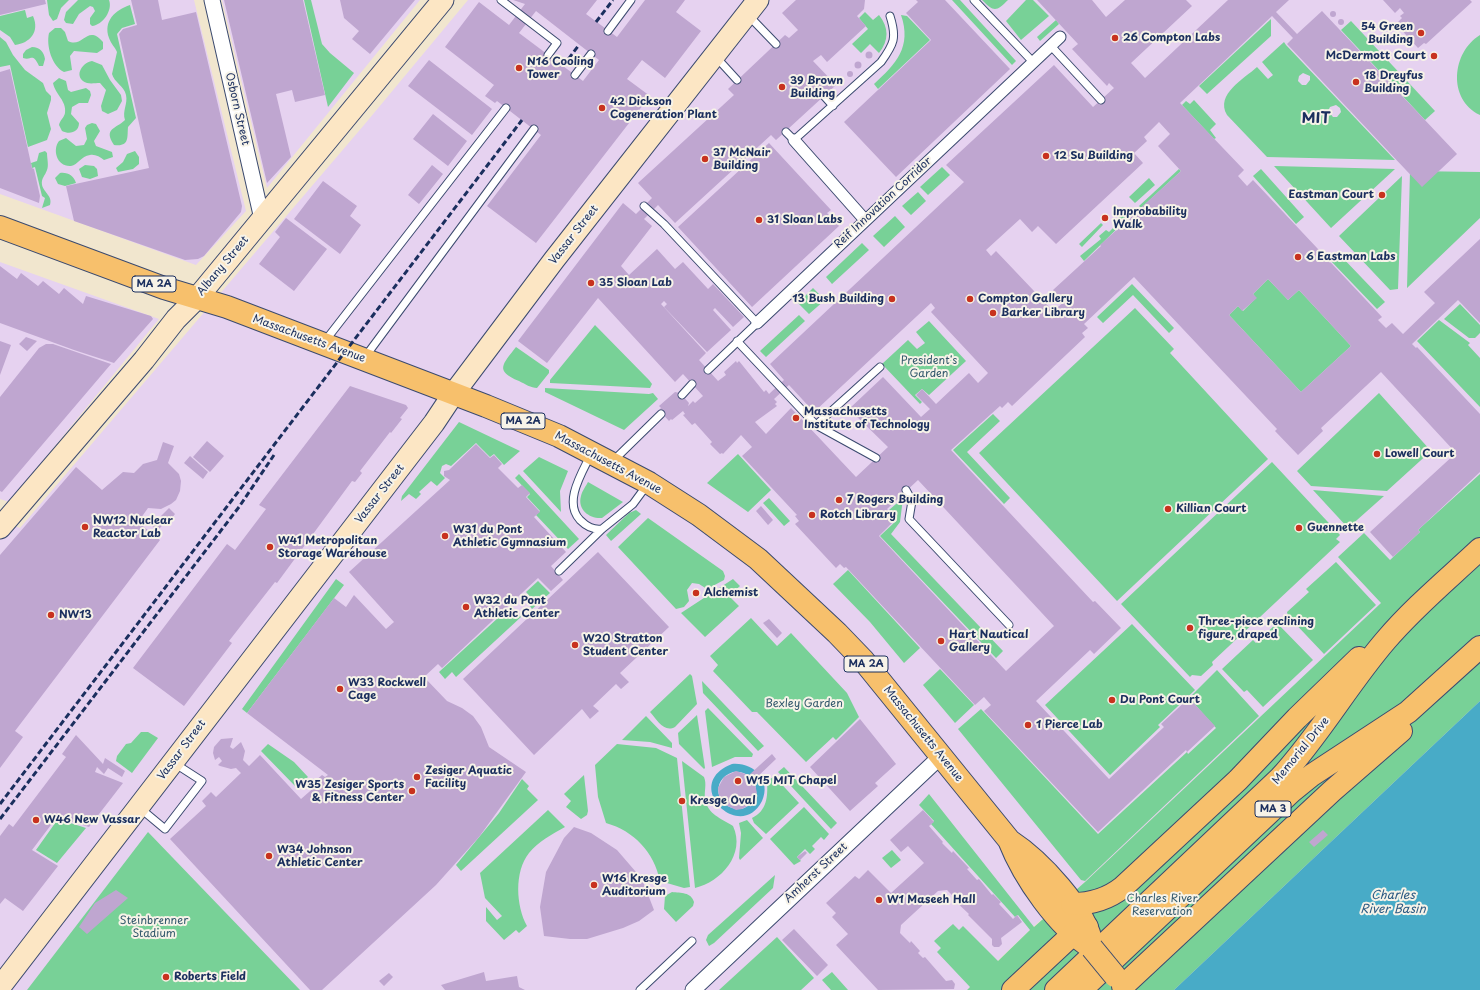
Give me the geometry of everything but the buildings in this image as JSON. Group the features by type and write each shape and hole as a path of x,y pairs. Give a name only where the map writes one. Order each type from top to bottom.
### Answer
{"main road":[{"name":"Albany Street","path":"4,519 144,360 176,319 197,298 443,0"},
{"name":"Vassar Street","path":"0,987 434,423 454,393 554,260 753,7"},
{"name":"Massachusetts Avenue","path":"0,227 164,288 227,307 518,418 611,462 649,483 699,514 729,536 787,584 863,660 1009,840 1026,852 1044,869 1072,904 1086,938"},
{"name":"Memorial Drive","path":"1056,990 1246,812 1290,768 1368,663 1406,619 1480,549"},
{"path":"1072,904 1086,904 1104,899 1123,887 1238,780 1337,679 1406,619"},
{"name":"Memorial Drive","path":"1081,990 1291,792 1312,775 1408,712 1480,648"},
{"path":"1122,984 1342,782 1410,722 1480,648"},
{"name":"Massachusetts Avenue","path":"1009,840 1018,863 1029,881 1086,938 1122,984"},
{"path":"1013,990 1086,938"}],"street":[{"name":"Osborn Street","path":"212,0 262,219"},
{"name":"Reif Innovation Corridor","path":"757,323 1060,37"},
{"path":"790,136 865,220"},
{"name":"Amherst Street","path":"693,990 941,756"}],"lane":[{"path":"501,0 557,43 548,54"},
{"path":"608,31 631,0"},
{"path":"974,0 1033,62"},
{"path":"753,7 776,44"},
{"path":"790,136 832,106 881,62 891,49 895,38 890,16"},
{"path":"1050,46 1101,100"},
{"path":"575,75 591,54"},
{"path":"714,56 737,80"},
{"path":"824,96 832,106"},
{"path":"323,344 506,108"},
{"path":"363,359 534,129"},
{"path":"644,206 664,224 757,323"},
{"name":"Reif Innovation Corridor","path":"708,370 757,323"},
{"path":"737,341 816,425 876,458"},
{"path":"816,425 880,367"},
{"path":"682,395 692,384"},
{"path":"611,462 661,414"},
{"path":"591,452 577,487 573,501 574,510 577,516 589,528 602,530"},
{"path":"559,571 602,530 633,504 649,483"},
{"path":"906,490 912,501 909,519 1009,625"},
{"path":"139,807 165,829 202,781 173,762"},
{"path":"640,990 692,941"}],"shaded area":[{"path":"0,0 194,0 246,211 196,265 0,194"},
{"path":"222,0 420,0 267,188"},
{"name":"Massachusetts Institute of Technology","path":"468,0 1480,0 1480,511 1085,882 1034,926 967,990 0,990 0,521 20,528 364,125"},
{"path":"0,262 159,319 9,502 0,499"}],"green space":[{"path":"47,0 69,0 61,8 57,19 53,21 49,15"},
{"path":"78,0 109,0 110,8 103,20 96,25 92,26 90,24 90,18 95,11 93,7 90,6 79,14 73,24 66,23 64,20 66,12"},
{"path":"304,0 311,0 322,44 330,53 354,73 328,107"},
{"path":"952,0 960,0 1016,61 1012,65"},
{"path":"982,0 1008,0 1001,7 995,9 989,7"},
{"path":"1026,0 1033,0 1049,16 1021,40 1006,21"},
{"path":"130,5 135,24 122,28 117,34 136,118 128,127 127,140 125,143 114,145 110,132 125,120 124,114 126,95 112,74 117,52 109,38 108,26 109,21 115,13"},
{"path":"25,10 27,18 33,16 35,22 34,32 25,42 15,45 10,37 0,30 0,16"},
{"path":"865,12 873,20 879,15 885,25 886,39 879,53 870,44 861,53 852,44 868,29 859,18"},
{"path":"901,15 907,16 930,40 878,89 874,84 895,62 903,46 905,36"},
{"path":"1271,19 1271,36 1207,94 1199,86"},
{"path":"1056,20 1059,24 1040,41 1037,37"},
{"path":"1351,21 1435,111 1425,120 1341,30"},
{"path":"55,28 61,28 65,32 68,41 73,43 78,42 89,35 98,37 103,42 103,49 97,53 74,51 70,56 72,70 64,72 56,65 49,49 49,33"},
{"path":"1480,35 1480,115 1469,108 1462,98 1458,87 1457,75 1459,64 1464,52"},
{"path":"0,37 6,42 13,55 25,70 43,83 46,91 51,96 47,113 51,129 47,140 28,147 10,65 0,67"},
{"path":"1284,42 1395,160 1267,157 1227,115 1224,107 1228,94 1239,82 1257,67 1268,79 1273,75 1262,62","holes":["1303,73 1310,76 1310,80 1306,85 1302,85 1298,81 1299,76","1336,105 1340,108 1341,112 1337,117 1333,117 1328,111 1330,107"]},
{"path":"32,47 43,52 45,59 43,66 39,66 33,58 23,58 23,54 26,50"},
{"path":"92,61 102,65 110,80 121,95 122,101 117,110 108,114 102,111 101,106 106,90 100,83 87,83 80,78 80,71 82,68 88,62"},
{"path":"59,78 66,81 68,90 71,92 86,88 90,91 91,95 88,103 79,103 72,107 71,114 79,123 79,126 76,131 71,133 62,131 59,125 65,113 65,109 63,101 56,91 53,83"},
{"path":"1194,100 1216,124 1210,130 1216,138 1214,139 1182,105 1186,101 1190,104"},
{"path":"92,123 96,124 100,131 94,141 96,146 112,152 113,157 104,160 96,155 90,155 84,157 76,164 71,166 62,164 56,153 59,141 66,138 76,146 84,145 87,139 85,128 87,125"},
{"path":"45,151 47,153 48,166 42,185 51,202 50,205 42,208 45,198 42,196 35,167 32,168 31,163 37,161 39,153"},
{"path":"135,151 139,157 139,164 133,169 118,172 116,168 123,162 127,154"},
{"path":"85,165 94,166 97,169 98,176 90,179 82,177 79,169"},
{"path":"1274,166 1395,169 1331,228"},
{"path":"942,167 950,175 928,195 920,187"},
{"path":"1179,169 1181,171 1141,208 1139,206"},
{"path":"1261,169 1304,217 1296,224 1253,176"},
{"path":"1410,171 1480,172 1480,218 1407,288"},
{"path":"60,173 70,175 74,178 76,183 65,186 58,184 55,178"},
{"path":"1402,176 1398,289 1390,290 1339,236"},
{"path":"1149,178 1155,185 1135,203 1129,197"},
{"path":"918,192 926,201 911,215 902,206"},
{"path":"1127,210 1131,215 1084,261 1080,256 1101,239 1099,236 1106,230 1109,232 1118,223 1116,220"},
{"path":"895,216 905,227 884,247 873,236"},
{"path":"1101,223 1103,225 1082,247 1079,244"},
{"path":"862,243 869,250 832,284 826,277"},
{"path":"1339,254 1385,302 1377,309 1331,261"},
{"path":"1268,279 1288,300 1299,290 1351,346 1301,392 1229,315 1238,306 1243,311 1256,298 1253,294"},
{"path":"1132,284 1174,328 1169,333 1133,295 1103,323 1097,317"},
{"path":"813,288 825,300 809,314 798,303"},
{"path":"1460,304 1480,325 1480,333 1475,338 1469,338 1444,319"},
{"path":"1135,308 1174,349 1170,353 1268,459 1117,601 979,453"},
{"path":"799,315 805,321 766,357 760,351"},
{"path":"1439,320 1470,343 1468,345 1480,358 1480,407 1417,341"},
{"name":"President's Garden","path":"929,321 966,361 929,395 922,389 915,395 922,402 920,404 882,364 908,340 917,349 925,343 916,332"},
{"path":"595,325 649,380 652,384 650,388 550,383 550,380"},
{"path":"516,347 549,370 549,373 537,388 530,387 506,374 503,367 507,358"},
{"path":"545,388 653,393 658,399 624,430 545,392"},
{"path":"1379,393 1431,451 1387,491 1311,486 1297,471"},
{"path":"993,414 1000,421 967,452 1010,498 1004,504 953,450"},
{"path":"459,422 520,451 504,465 494,454 490,457 476,443 451,466 446,464 442,466 440,473 445,478 437,486 431,481 419,492 421,494 416,499 409,494 401,501 402,496"},
{"path":"738,454 771,490 748,512 707,483"},
{"path":"539,457 568,471 560,491 561,512 523,471"},
{"path":"1272,462 1340,535 1336,539 1340,542 1212,662 1213,665 1201,676 1192,675 1190,677 1121,604"},
{"path":"519,474 579,539 568,549 536,515 540,511 527,497 530,494 515,478"},
{"name":"Charles River Reservation","path":"1480,474 1480,701 1174,990 967,990 970,987 937,952 941,948 934,941 953,924 959,930 963,926 998,961 1030,930 1018,915 1015,917 931,824 934,821 919,805 929,794 1034,927 1085,882 1381,603 1338,557 1364,533 1390,560 1420,532 1418,530"},
{"path":"588,482 623,502 602,518 589,515 583,509 580,501 582,492"},
{"path":"1313,490 1384,496 1348,528"},
{"path":"769,498 790,521 784,526 763,503"},
{"path":"903,498 900,522 891,534 1003,651 996,658 880,536 897,520 889,510"},
{"path":"636,510 641,514 611,541 606,535 629,513"},
{"path":"648,518 723,571 725,576 724,580 707,589 699,584 692,583 687,590 689,601 684,607 676,609 618,547"},
{"path":"1336,562 1376,605 1324,654 1288,616 1287,612 1309,592 1306,589"},
{"path":"848,570 920,648 904,663 870,622 833,584"},
{"path":"336,579 344,585 247,713 242,709"},
{"path":"733,579 740,586 729,596 739,606 705,637 681,613"},
{"path":"538,581 550,593 532,609 530,606 535,602 526,592"},
{"path":"511,606 521,617 456,677 452,672 445,679 439,672"},
{"name":"Bexley Garden","path":"751,618 777,646 791,633 847,693 859,717 836,740 833,737 806,762 757,712 752,712 713,671 718,665 710,656"},
{"path":"1277,623 1313,660 1263,707 1247,690 1244,692 1222,669 1253,640 1256,643"},
{"name":"Du Pont Court","path":"1132,624 1195,690 1158,725 1160,727 1110,775 1045,705"},
{"path":"940,669 974,705 955,723 923,685"},
{"path":"1217,670 1259,716 1085,881 1081,880 958,729 981,709 1098,834 1187,752 1188,754 1216,728 1189,698"},
{"path":"690,674 692,676 697,704 675,727 664,727 650,712"},
{"path":"702,681 764,746 758,751 703,693"},
{"path":"708,708 753,754 752,757 735,757 712,767 705,711"},
{"path":"697,715 704,769 679,744 678,733"},
{"path":"646,716 672,743 672,748 650,742 622,740"},
{"path":"141,732 148,732 158,738 132,773 116,761 117,756 126,744 131,743"},
{"path":"268,744 294,762 308,777 296,787 261,751"},
{"path":"617,744 656,748 677,758 690,887 684,888 660,881 653,861 641,844 625,831 606,823 598,797 595,765"},
{"path":"682,761 704,777 705,799 709,809 716,816 733,826 736,836 734,856 729,865 714,880 695,888"},
{"path":"784,767 837,823 831,829 778,772"},
{"path":"584,775 588,811 587,815 581,819 566,807 571,801 564,794"},
{"path":"774,776 799,803 766,834 754,823 752,818 764,807 767,798 767,782"},
{"path":"522,779 529,786 527,789 538,800 461,871 456,865 499,813"},
{"path":"804,807 829,834 824,840 821,837 812,846 815,849 810,854 805,849 797,857 801,861 794,865 770,839"},
{"path":"548,810 565,827 550,835 537,845 524,861 518,889 523,918 527,926 519,933 516,930 504,940 486,921 486,907 497,920 502,916 485,898 480,873"},
{"path":"58,819 86,828 57,863 36,850"},
{"path":"747,820 763,838 740,860 741,833 739,823"},
{"name":"Steinbrenner Stadium","path":"148,832 300,990 27,990"},
{"path":"892,850 901,860 891,868 882,858"},
{"path":"775,875 773,888 709,946 706,940 708,935"},
{"path":"672,892 691,896 694,902 693,906 676,922 664,909 665,896"},
{"path":"777,937 814,978 801,990 719,990"},
{"path":"832,972 848,990 831,990 822,980"}],"water":[{"name":"Charles River Basin","path":"1480,701 1480,990 1174,990"},
{"path":"732,764 740,764 753,769 759,774 764,786 764,793 762,801 752,813 741,816 729,813 719,806 713,796 712,784 717,773","holes":["733,772 741,772 748,775 756,786 754,799 749,805 742,809 733,808 726,805 721,800 718,788 725,776"]}],"railway":[{"path":"596,22 613,0"},
{"path":"563,66 579,45"},
{"path":"0,804 522,120"},
{"path":"0,819 239,507 274,455"}],"place":[{"name":"54 Green Building","path":"1421,33"},
{"name":"26 Compton Labs","path":"1115,38"},
{"name":"McDermott Court","path":"1434,56"},
{"name":"N16 Cooling Tower","path":"519,68"},
{"name":"18 Dreyfus Building","path":"1356,82"},
{"name":"39 Brown Building","path":"782,87"},
{"name":"42 Dickson Cogeneration Plant","path":"602,108"},
{"name":"12 Su Building","path":"1046,156"},
{"name":"37 McNair Building","path":"705,159"},
{"name":"Eastman Court","path":"1382,195"},
{"name":"Improbability Walk","path":"1105,218"},
{"name":"31 Sloan Labs","path":"759,220"},
{"name":"6 Eastman Labs","path":"1298,257"},
{"name":"35 Sloan Lab","path":"591,283"},
{"name":"13 Bush Building","path":"892,299"},
{"name":"Compton Gallery","path":"970,299"},
{"name":"Barker Library","path":"993,313"},
{"name":"Massachusetts Institute of Technology","path":"796,418"},
{"name":"Lowell Court","path":"1377,454"},
{"name":"7 Rogers Building","path":"839,500"},
{"name":"Killian Court","path":"1168,509"},
{"name":"Rotch Library","path":"812,515"},
{"name":"NW12 Nuclear Reactor Lab","path":"85,527"},
{"name":"Guennette","path":"1299,528"},
{"name":"W31 du Pont Athletic Gymnasium","path":"445,536"},
{"name":"W41 Metropolitan Storage Warehouse","path":"270,547"},
{"name":"Alchemist","path":"696,593"},
{"name":"W32 du Pont Athletic Center","path":"466,607"},
{"name":"NW13","path":"51,615"},
{"name":"Three-piece reclining figure, draped","path":"1190,628"},
{"name":"Hart Nautical Gallery","path":"941,641"},
{"name":"W20 Stratton Student Center","path":"575,645"},
{"name":"W33 Rockwell Cage","path":"340,689"},
{"name":"Du Pont Court","path":"1112,700"},
{"name":"1 Pierce Lab","path":"1028,725"},
{"name":"Zesiger Aquatic Facility","path":"417,777"},
{"name":"W15 MIT Chapel","path":"738,781"},
{"name":"W35 Zesiger Sports & Fitness Center","path":"412,791"},
{"name":"Kresge Oval","path":"682,801"},
{"name":"W46 New Vassar","path":"36,820"},
{"name":"W34 Johnson Athletic Center","path":"269,856"},
{"name":"W16 Kresge Auditorium","path":"594,885"},
{"name":"W1 Maseeh Hall","path":"879,900"},
{"name":"Roberts Field","path":"166,977"}],"district":[{"name":"MIT","path":"1316,119"}]}
